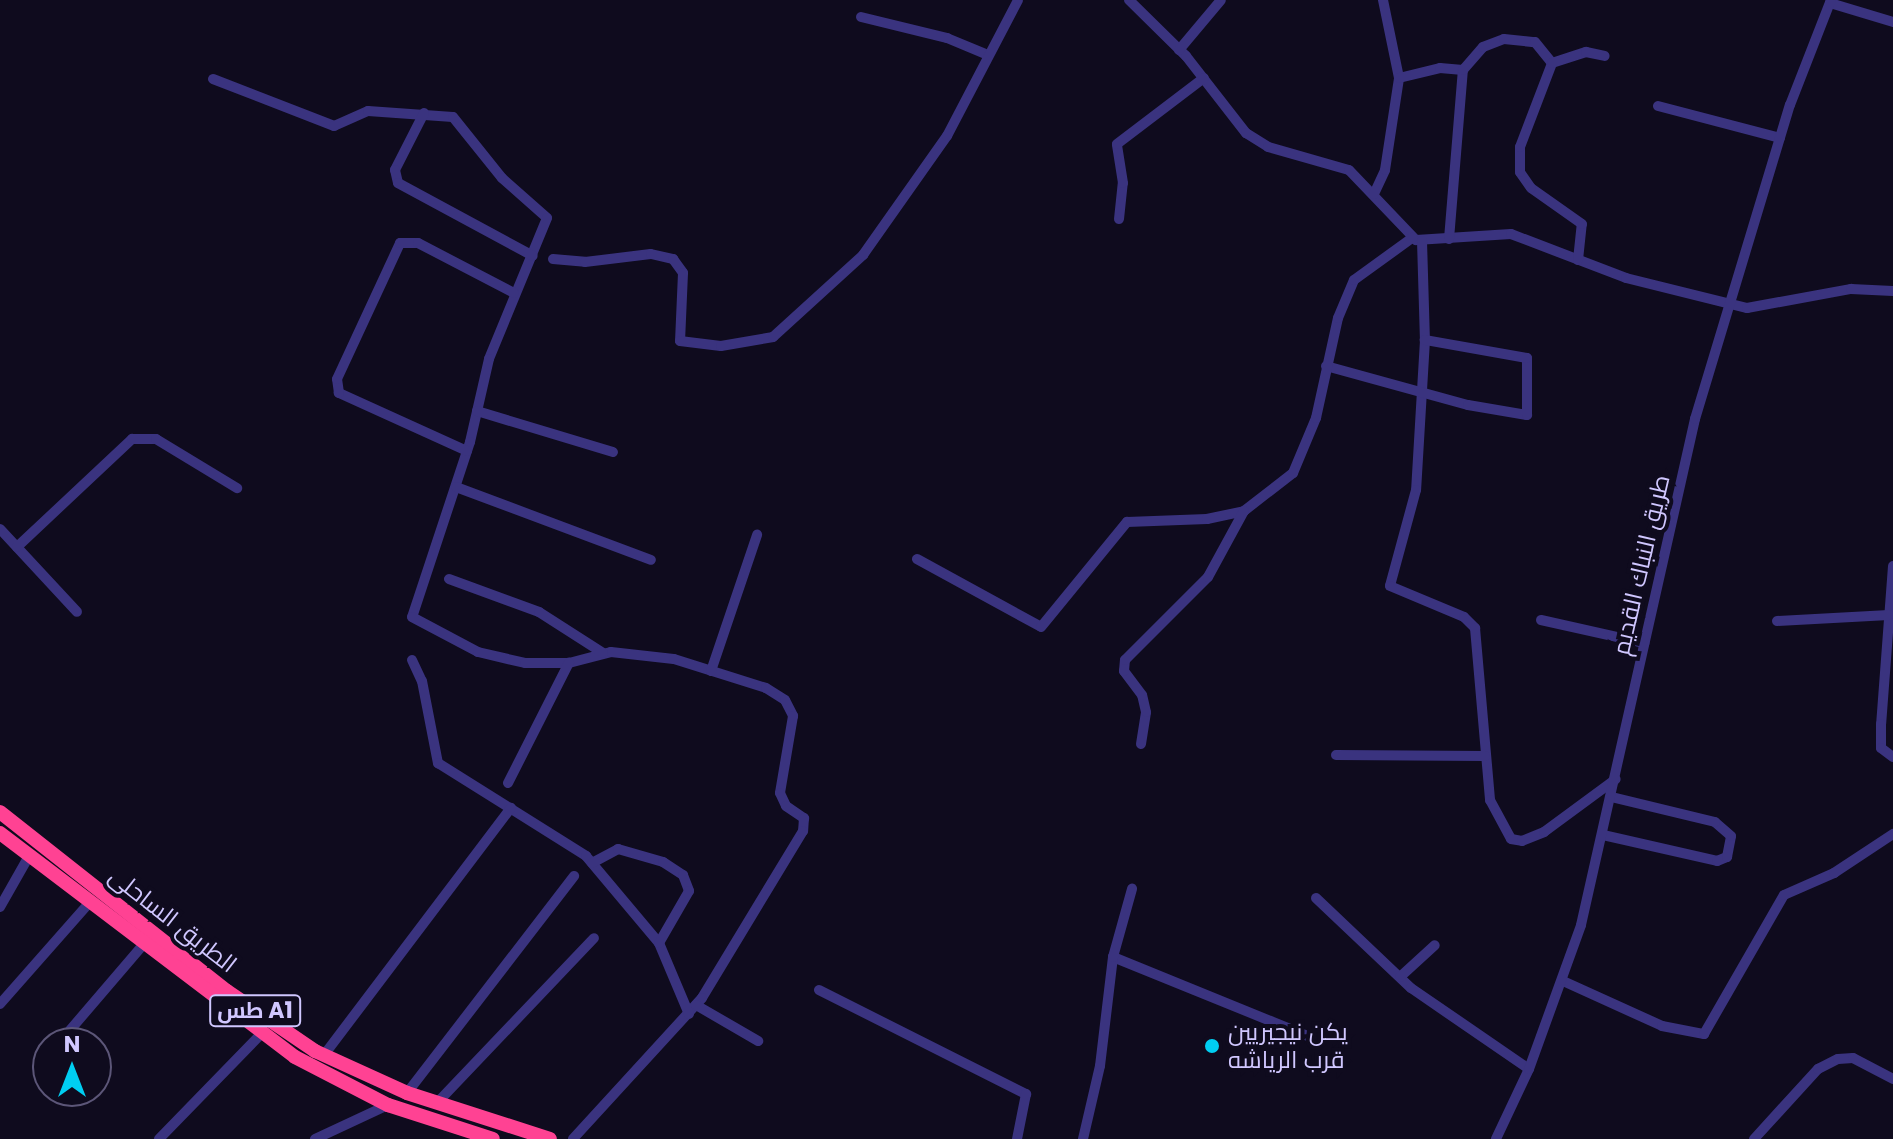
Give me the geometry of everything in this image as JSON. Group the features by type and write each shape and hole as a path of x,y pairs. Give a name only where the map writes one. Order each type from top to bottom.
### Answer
{"highway":[{"name":"الطريق الساحلى","path":"0,812 227,991 324,1055 436,1104 550,1139"},
{"name":"الطريق الساحلى","path":"0,833 260,1035 388,1105 493,1139"}],"street":[{"path":"553,259 585,262 651,254 673,259 683,273 680,341 721,346 773,337 863,255 947,136 1018,0"},
{"path":"1129,0 1179,50 1204,78 1227,113 1257,141 1349,170 1417,240 1425,340 1419,391 1416,490 1388,581 1393,589 1464,617 1475,628 1485,756 1496,818 1511,839 1522,841 1558,823 1616,779"},
{"path":"1179,50 1221,0"},
{"path":"1374,194 1385,170 1399,78 1383,0"},
{"path":"1831,1 1893,22"},
{"name":"طريق النباك القديم","path":"1496,1139 1529,1069 1563,981 1612,797 1695,419 1780,138 1831,1"},
{"path":"861,17 947,38 988,55"},
{"path":"1449,239 1463,70 1483,47 1504,39 1535,42 1552,63"},
{"path":"1552,63 1586,52 1605,56"},
{"path":"1552,63 1520,147 1520,172 1531,188 1582,224 1578,260"},
{"path":"1399,78 1440,68 1463,70"},
{"path":"1119,219 1123,183 1117,144 1204,78"},
{"path":"213,79 334,126 368,111 445,114 462,124 502,178 544,211 547,225 514,293 489,359 467,451 412,617 499,658 569,663 603,653 674,659 747,680 785,700 794,732 780,793 804,822 729,959 693,1009 573,1139"},
{"path":"1658,106 1780,138"},
{"path":"424,113 395,170 398,183 533,256"},
{"path":"1141,744 1146,712 1142,695 1124,671 1125,660 1208,577 1244,511 1293,473 1316,418 1326,366 1354,280 1417,240 1511,234 1626,278 1729,304 1758,308 1837,291 1893,291"},
{"path":"467,451 385,409 339,393 337,379 400,243 418,243 514,293"},
{"path":"1326,366 1521,417 1528,411 1527,358 1425,340"},
{"path":"477,411 613,452"},
{"path":"17,547 132,439 156,439 237,488"},
{"path":"456,487 651,560"},
{"path":"917,559 1041,627 1131,520 1207,519 1244,511"},
{"path":"0,529 77,612"},
{"path":"711,671 757,535"},
{"path":"1893,566 1881,748 1893,757"},
{"path":"449,579 539,612 603,653"},
{"path":"1777,621 1890,617"},
{"path":"1541,620 1644,643"},
{"path":"412,660 422,681 438,763 592,863 659,943 693,1009 758,1041"},
{"path":"508,783 569,663"},
{"path":"1336,755 1485,756"},
{"path":"1603,835 1717,861 1727,857 1731,836 1715,822 1612,797"},
{"path":"324,1055 511,808"},
{"path":"1563,981 1662,1026 1704,1034 1784,895 1834,873 1893,834"},
{"path":"592,863 609,852 627,850 663,862 683,875 689,891 659,943"},
{"path":"0,907 29,856"},
{"path":"407,1093 574,876"},
{"path":"1083,1139 1100,1066 1113,957 1132,889"},
{"path":"1316,898 1400,977 1529,1069"},
{"path":"1,1000 89,903"},
{"path":"436,1104 594,938"},
{"path":"73,1027 143,945"},
{"path":"1400,977 1435,945"},
{"path":"1113,957 1310,1037"},
{"path":"819,990 1026,1094 1017,1139"},
{"path":"159,1139 260,1035"},
{"path":"1754,1139 1818,1069 1838,1059 1853,1058 1893,1079"},
{"path":"315,1139 388,1105"}],"place":[{"name":"يكن نيجيريين قرب الرياشه","path":"1212,1046"}]}
